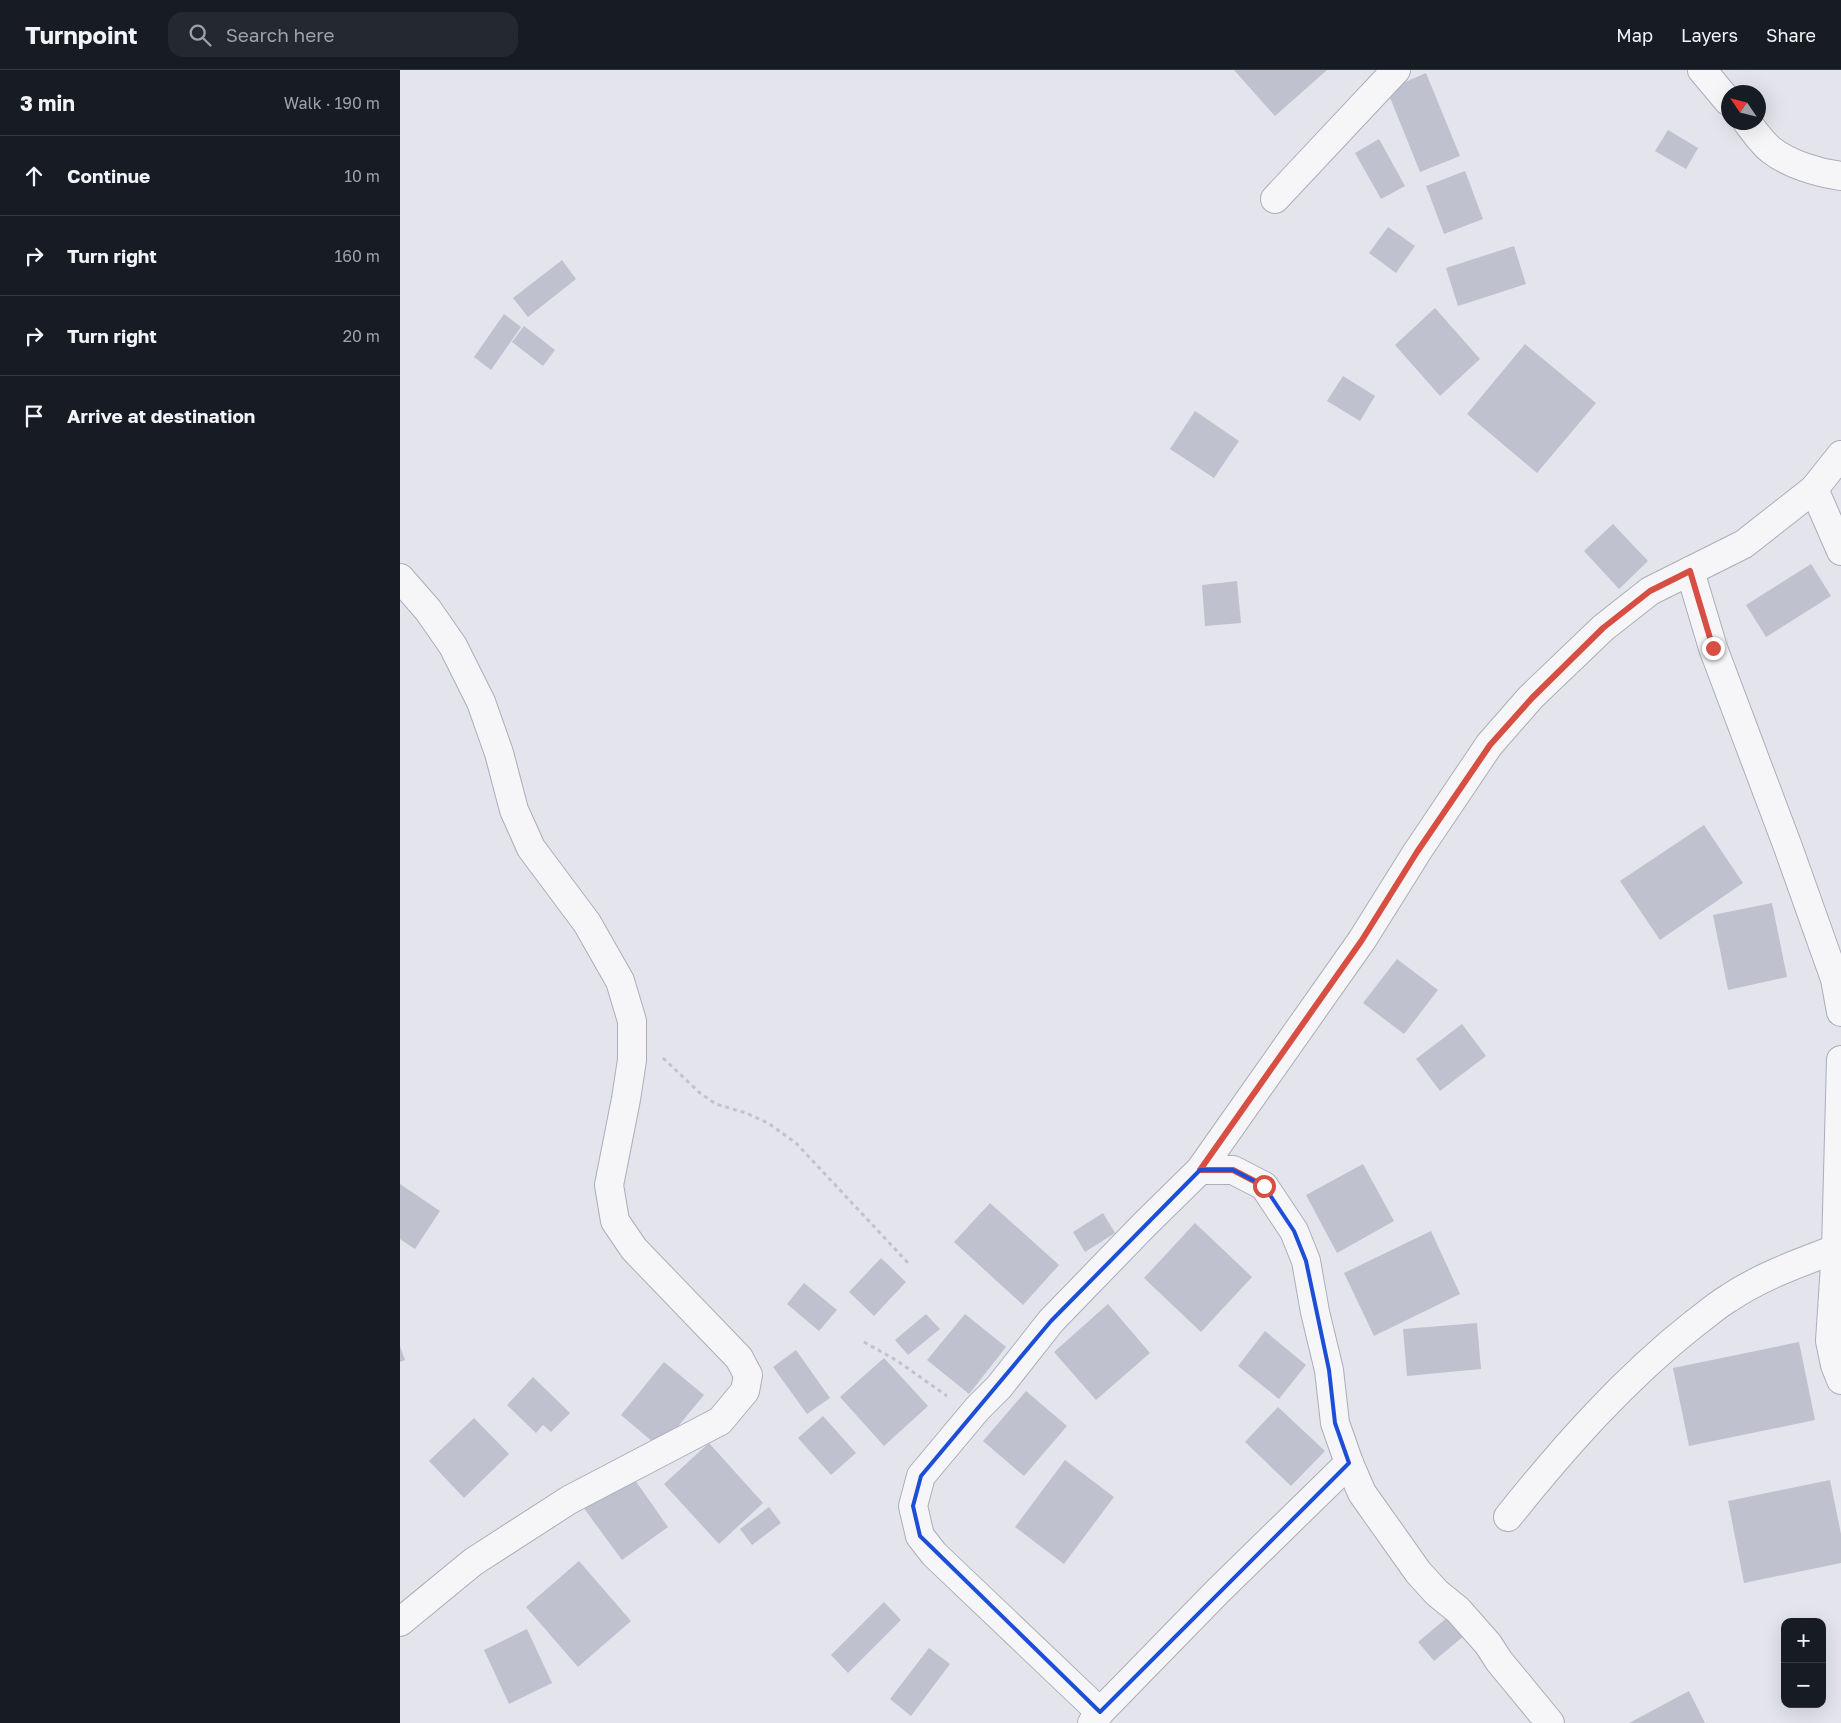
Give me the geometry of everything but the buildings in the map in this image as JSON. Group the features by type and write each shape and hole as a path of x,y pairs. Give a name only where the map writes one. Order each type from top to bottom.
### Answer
{"street":[{"path":"1275,199 1396,70"},
{"path":"1702,70 1721,93"},
{"path":"1754,130 1770,149 1790,161 1829,175 1841,176"},
{"path":"1349,1464 1217,1592 1096,1718 934,1554 920,1536 913,1506 921,1476 977,1409 999,1387 1051,1321 1200,1170 1362,940 1427,836 1490,745 1532,698 1603,628 1650,591 1744,544 1814,489 1841,455"},
{"path":"1814,489 1841,551"},
{"path":"1690,571 1713,648 1788,847 1835,979 1841,1012"},
{"path":"400,578 428,610 453,646 481,702 498,752 514,810 530,848 587,922 620,981 632,1021 632,1060 609,1185 615,1221 634,1249 739,1358 748,1375 744,1391 720,1421 569,1500 473,1562 400,1622"},
{"path":"1841,1060 1836,1249 1830,1341 1835,1365 1841,1380"},
{"path":"1200,1170 1233,1170 1264,1186 1294,1231 1306,1261 1314,1312 1329,1370 1335,1423 1349,1464 1362,1493 1418,1572 1437,1593 1458,1610 1488,1644 1550,1723"},
{"path":"1508,1517 1540,1477 1590,1421 1669,1344 1729,1298 1781,1269 1836,1249"}],"path":[{"path":"632,1021 658,1052 700,1093 716,1104 746,1113 768,1123 796,1143 909,1264"},
{"path":"864,1342 896,1360 942,1394 977,1409"}],"highlighted area":[{"path":"1200,1170 1233,1170 1264,1186 1294,1231 1306,1261 1329,1370 1335,1423 1349,1463 1100,1712 920,1536 913,1506 921,1476 1051,1321"}],"route":[{"path":"1264,1186 1233,1170 1200,1170 1228,1133 1362,940 1437,821 1490,745 1532,698 1603,628 1650,591 1690,571 1713,648"}]}
